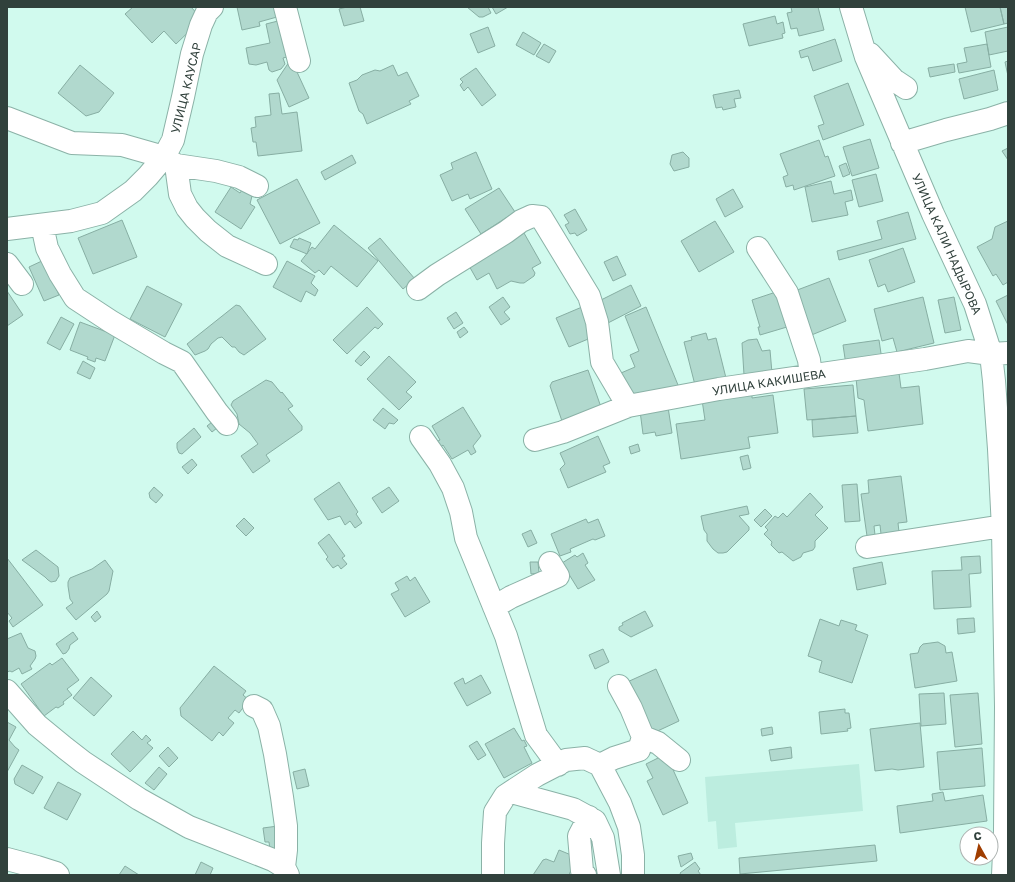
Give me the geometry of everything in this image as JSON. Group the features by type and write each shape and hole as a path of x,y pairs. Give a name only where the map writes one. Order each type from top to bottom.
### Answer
{"street":[{"name":"УЛИЦА КАУСАР","path":"7,229 71,221 102,213 133,191 148,176 170,161 173,140 184,97 192,54 201,25 207,12 212,7"},
{"path":"285,7 299,61"},
{"name":"УЛИЦА КАЛИ НАДЫРОВА","path":"851,7 866,57 902,142 933,214 999,354 995,396 1004,528 1006,616 1004,875"},
{"path":"863,46 894,80 906,88"},
{"path":"902,142 1008,113"},
{"path":"7,118 72,144 122,145 170,161 239,177 257,186"},
{"path":"170,161 180,194 187,208 195,218 208,231 227,246 266,264"},
{"path":"418,289 437,275 521,221 532,216 541,216 589,296 596,322 602,362 628,406"},
{"path":"42,225 47,248 60,274 75,298 158,350 182,362 227,424"},
{"path":"758,248 787,293 809,360 811,375"},
{"path":"7,264 22,284"},
{"name":"УЛИЦА КАКИШЕВА","path":"535,440 563,432 628,406 719,389 917,360 968,351 999,354"},
{"path":"421,437 440,464 453,488 461,512 466,538 506,636 536,735 558,764"},
{"path":"867,547 1004,528"},
{"path":"494,607 511,597 558,576 550,562"},
{"path":"600,765 614,758 639,750 643,737 631,708 619,686"},
{"path":"7,690 37,725 83,762 139,799 189,827 273,860 286,871"},
{"path":"254,706 262,710 269,726 275,754 286,826 286,871"},
{"path":"643,737 658,743 678,760"},
{"path":"493,875 493,843 496,812 505,796 566,760 585,758 600,765 620,803 629,827 633,855 633,875"},
{"path":"511,792 573,809 595,821 603,838 609,875"},
{"path":"585,875 582,871 579,836 589,818"},
{"path":"7,859 38,867 58,875"}],"shaded area":[{"path":"859,764 863,811 735,823 737,847 718,849 716,821 708,822 705,777"}],"building":[{"path":"133,7 191,7 202,19 176,44 164,31 152,43 125,14"},
{"path":"237,7 275,7 277,17 259,22 260,26 242,30"},
{"path":"347,7 360,7 364,21 344,26 339,9"},
{"path":"467,7 488,7 491,13 483,17 479,17"},
{"path":"492,7 508,7 496,14"},
{"path":"791,7 818,7 824,30 799,36 797,28 791,29 787,13 792,12"},
{"path":"965,7 1000,7 1004,24 971,32"},
{"path":"1000,7 1008,7 1008,23 1004,24"},
{"path":"775,16 777,24 783,22 785,33 782,34 783,38 749,46 743,24"},
{"path":"282,20 287,57 283,58 285,64 281,69 272,72 269,70 267,62 256,65 249,64 246,48 270,43 266,24"},
{"path":"488,27 495,46 478,53 470,34"},
{"path":"1008,27 1008,51 989,55 985,32"},
{"path":"523,32 541,43 534,55 516,45"},
{"path":"835,39 842,61 813,71 808,56 801,58 799,51"},
{"path":"544,44 556,51 549,63 536,56"},
{"path":"987,44 991,67 959,73 957,64 967,62 964,48"},
{"path":"291,59 309,98 289,107 277,80"},
{"path":"1008,61 1008,76 1005,62"},
{"path":"954,64 955,72 930,77 928,68"},
{"path":"80,65 114,93 99,112 86,116 58,93"},
{"path":"393,65 398,76 407,72 419,96 409,101 411,104 367,124 363,114 359,111 349,83 357,80 362,75 375,70 380,71"},
{"path":"476,68 496,95 482,106 468,87 464,91 460,85 463,82 460,79"},
{"path":"994,70 998,90 964,99 959,79"},
{"path":"848,83 864,125 823,140 818,126 824,124 814,96"},
{"path":"739,90 741,98 734,99 736,107 723,110 722,107 716,108 713,95"},
{"path":"279,93 282,114 297,112 302,151 258,156 256,142 253,142 251,128 256,127 255,117 271,115 269,94"},
{"path":"870,139 879,168 852,176 843,147"},
{"path":"819,140 825,157 828,156 835,176 794,190 793,185 786,187 783,177 788,175 780,154"},
{"path":"1008,148 1008,160 1002,151"},
{"path":"476,152 492,189 470,199 468,194 452,201 440,175 453,169 451,163"},
{"path":"683,152 689,158 689,167 674,171 670,164 672,155"},
{"path":"352,155 356,163 325,180 321,172"},
{"path":"846,163 850,174 843,177 839,166"},
{"path":"876,174 883,201 859,207 852,180"},
{"path":"297,179 320,223 280,244 257,200"},
{"path":"831,181 834,194 851,190 853,200 845,202 848,215 812,222 805,187"},
{"path":"231,187 240,193 242,190 252,196 250,204 255,207 241,229 215,212"},
{"path":"499,188 515,212 481,234 465,209"},
{"path":"733,189 743,207 725,217 716,199"},
{"path":"575,209 587,230 577,236 575,233 570,234 565,225 569,223 564,215"},
{"path":"908,212 916,239 839,260 837,251 882,239 877,221"},
{"path":"122,220 137,257 93,274 78,238"},
{"path":"715,221 734,252 699,272 681,241"},
{"path":"1008,221 1008,282 1003,285 996,274 993,276 977,247 992,239 995,227"},
{"path":"334,225 378,261 357,287 331,266 324,275 319,270 315,273 301,261 312,247 315,249"},
{"path":"524,233 541,263 532,268 535,273 534,276 524,283 511,281 497,289 489,273 477,280 468,264"},
{"path":"299,238 311,243 307,254 290,247 294,239 298,240"},
{"path":"380,238 415,279 403,289 368,248"},
{"path":"903,248 915,282 888,292 885,284 878,287 869,260"},
{"path":"617,256 626,275 613,281 604,262"},
{"path":"44,260 59,295 44,301 29,267"},
{"path":"287,261 315,276 311,283 318,290 315,296 306,291 301,302 273,287"},
{"path":"829,278 846,321 809,336 792,292"},
{"path":"631,285 641,306 606,324 595,303"},
{"path":"147,286 182,304 165,337 130,319"},
{"path":"7,291 23,315 7,326"},
{"path":"779,291 787,327 760,335 758,327 760,327 752,300"},
{"path":"1008,295 1008,325 996,301"},
{"path":"503,297 510,307 504,312 510,319 501,325 489,307"},
{"path":"923,297 934,343 897,352 893,338 882,341 874,309"},
{"path":"954,297 961,330 945,333 938,300"},
{"path":"236,305 240,306 266,339 244,355 235,347 232,347 222,337 218,338 205,351 195,355 187,344"},
{"path":"367,307 383,324 378,329 375,327 347,354 333,340"},
{"path":"582,307 593,337 569,347 556,318"},
{"path":"646,307 678,385 675,388 635,394 628,392 621,373 635,367 630,355 639,351 625,316"},
{"path":"456,312 463,323 454,329 447,318"},
{"path":"61,317 74,324 60,350 47,343"},
{"path":"80,322 115,335 105,361 96,358 95,362 87,359 88,357 70,350"},
{"path":"464,327 468,332 460,338 457,332"},
{"path":"706,333 708,340 716,338 726,378 695,385 684,342 692,340 691,337"},
{"path":"757,339 762,351 770,350 772,373 744,375 742,343 748,340"},
{"path":"879,340 882,360 846,365 843,345"},
{"path":"364,351 370,357 361,366 355,361"},
{"path":"389,356 416,382 406,392 412,397 399,410 367,379"},
{"path":"83,361 95,368 90,379 77,373"},
{"path":"588,370 602,410 563,424 550,386 552,382"},
{"path":"899,373 901,388 919,386 923,424 868,431 864,400 858,398 856,378"},
{"path":"266,380 272,382 293,406 288,409 302,426 302,430 266,455 270,461 253,473 241,456 258,444 250,433 239,424 237,414 231,405 233,401"},
{"path":"853,385 856,416 807,420 804,389"},
{"path":"752,392 752,398 773,395 778,433 748,437 750,448 681,459 676,424 705,420 702,400"},
{"path":"463,407 481,436 473,446 476,452 471,455 468,450 452,459 443,445 438,449 434,443 440,440 432,426"},
{"path":"668,407 672,433 656,436 655,432 643,434 640,411"},
{"path":"383,408 398,420 394,424 389,423 385,429 373,420"},
{"path":"856,416 858,433 813,437 812,420"},
{"path":"212,422 217,428 212,432 207,426"},
{"path":"194,428 201,437 182,454 179,453 177,443"},
{"path":"598,436 610,463 603,466 606,472 568,488 560,469 565,464 560,453"},
{"path":"638,444 640,451 631,454 629,447"},
{"path":"748,455 751,468 743,470 740,457"},
{"path":"192,459 197,465 188,474 182,467"},
{"path":"901,476 907,522 898,523 899,532 881,534 880,525 874,526 875,535 867,536 861,494 869,493 868,480"},
{"path":"339,482 358,512 356,514 362,523 355,528 350,521 345,525 340,516 328,520 314,499"},
{"path":"857,484 860,521 845,522 842,485"},
{"path":"154,487 163,495 156,503 150,498 149,493"},
{"path":"389,487 399,501 382,513 372,498"},
{"path":"810,493 823,507 815,515 828,528 815,541 815,547 813,550 803,553 801,557 793,561 782,552 779,553 771,545 772,542 764,534 768,530 765,527 775,516 778,518 783,513 787,517"},
{"path":"747,506 749,514 739,516 749,527 749,530 727,552 718,553 707,541 707,534 704,530 701,516"},
{"path":"765,509 772,516 761,527 754,520"},
{"path":"244,518 254,528 246,536 236,526"},
{"path":"586,519 588,523 598,519 605,536 595,540 593,539 570,549 571,552 560,556 551,534"},
{"path":"531,530 537,543 528,547 522,534"},
{"path":"329,534 345,556 342,558 347,564 341,569 338,565 333,568 326,559 328,557 318,543"},
{"path":"36,550 58,567 59,576 56,581 51,582 22,560"},
{"path":"583,553 588,563 585,565 595,580 578,589 562,563 575,555 577,557"},
{"path":"980,556 981,573 969,574 971,607 934,609 932,571 962,570 961,557"},
{"path":"7,558 43,605 13,627 9,621 12,618 7,612"},
{"path":"105,560 113,571 109,591 76,620 66,608 73,603 70,599 68,582 70,578 92,569"},
{"path":"530,562 538,562 539,573 531,574"},
{"path":"882,562 886,584 857,590 853,568"},
{"path":"407,576 410,581 415,577 430,602 405,617 391,594 399,590 395,583"},
{"path":"97,611 101,617 95,622 91,617"},
{"path":"645,611 653,626 631,637 619,630 619,627 623,625 622,623"},
{"path":"974,618 975,632 958,634 957,619"},
{"path":"820,619 839,626 841,620 857,625 855,630 868,635 852,683 819,672 822,661 808,656"},
{"path":"73,632 78,639 70,645 66,653 63,654 56,644"},
{"path":"21,633 28,648 35,651 35,659 30,666 32,669 22,674 19,668 12,672 7,672 7,639"},
{"path":"938,642 945,646 946,653 952,652 957,681 915,688 910,654 918,653 923,644"},
{"path":"603,649 609,662 595,669 589,655"},
{"path":"62,658 79,680 67,689 72,695 63,702 64,704 58,708 56,707 44,716 21,684 50,663 52,665"},
{"path":"214,666 246,691 243,695 249,700 239,713 235,710 228,718 234,723 223,736 219,732 212,741 181,716 180,708"},
{"path":"656,669 679,721 649,735 625,683"},
{"path":"481,675 491,693 467,706 454,683 463,678 465,684"},
{"path":"91,677 112,696 94,716 73,698"},
{"path":"944,693 946,724 921,726 919,694"},
{"path":"978,693 982,744 955,747 950,695"},
{"path":"845,709 845,713 849,713 851,728 847,729 848,731 821,734 819,712"},
{"path":"7,722 16,727 9,740 19,750 7,772"},
{"path":"920,723 924,767 875,771 870,729"},
{"path":"772,727 773,734 762,736 761,729"},
{"path":"514,728 522,741 524,740 527,746 524,747 532,763 504,778 485,744"},
{"path":"133,731 142,740 146,735 151,740 147,743 153,748 130,772 111,754"},
{"path":"477,741 486,755 478,760 469,746"},
{"path":"168,747 178,758 169,767 159,756"},
{"path":"791,747 792,758 771,761 769,750"},
{"path":"982,748 985,786 940,790 937,752"},
{"path":"666,754 688,803 663,815 647,781 653,778 646,764"},
{"path":"22,765 43,777 33,794 15,784 14,779"},
{"path":"159,767 167,774 154,790 145,783"},
{"path":"305,769 309,786 297,789 293,772"},
{"path":"58,782 81,794 67,820 44,808"},
{"path":"943,792 945,801 983,795 987,821 900,833 897,806 933,801 932,794"},
{"path":"278,826 278,849 270,850 269,842 265,842 263,828"},
{"path":"875,845 877,861 740,874 739,858"},
{"path":"559,850 576,857 569,875 533,875 543,860 546,859 554,862"},
{"path":"691,853 693,859 681,867 678,856"},
{"path":"201,862 213,868 210,875 195,875"},
{"path":"695,862 700,869 698,871 701,875 681,875 680,873"},
{"path":"125,866 139,875 119,875"}]}
